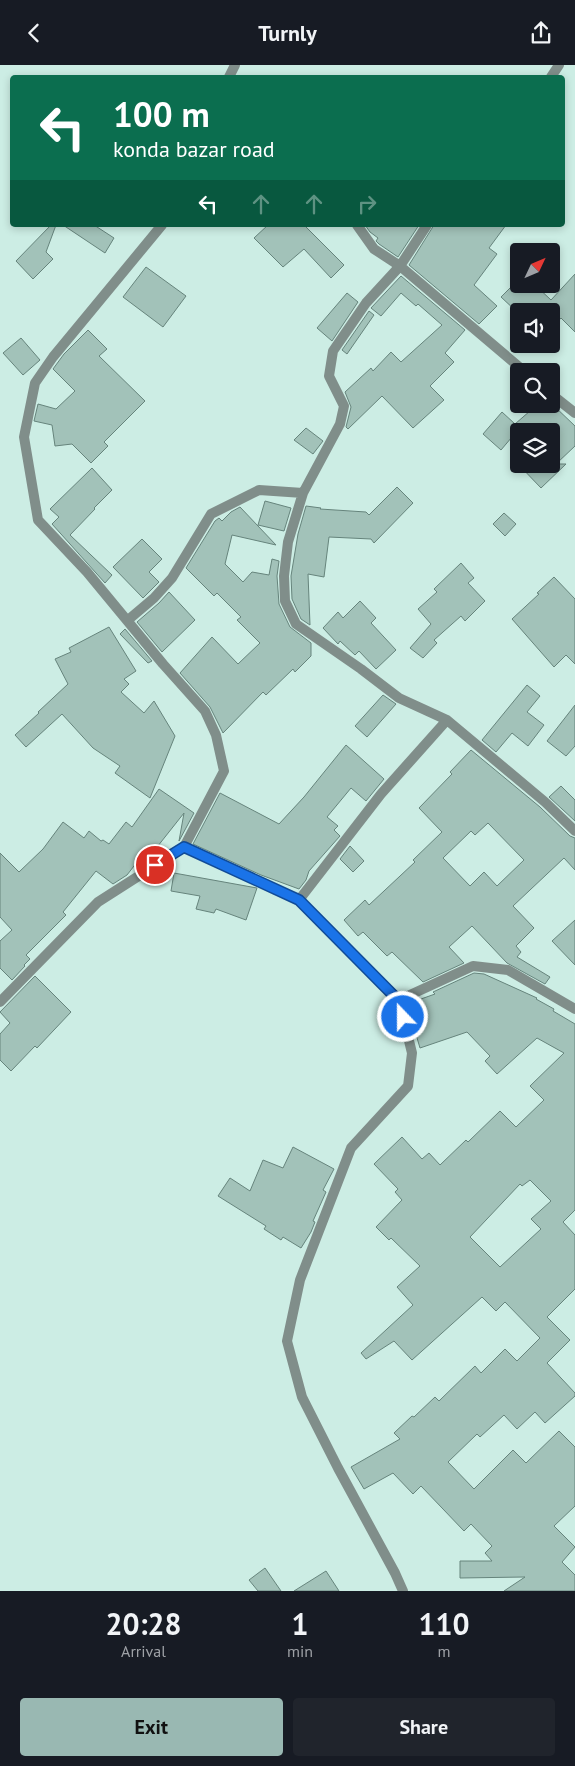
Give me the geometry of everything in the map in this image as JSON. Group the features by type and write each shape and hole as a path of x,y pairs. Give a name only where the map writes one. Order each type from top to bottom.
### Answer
{"street":[{"path":"0,1002 98,902 184,847 224,771 216,735 205,711 163,664 88,572 38,520 24,437 35,383 160,227"},
{"path":"358,227 374,249 400,265 515,363"},
{"path":"426,227 400,265 366,303 333,351 329,377 344,407 340,424 303,493 288,543 284,576 285,601 296,624 399,698 447,720 545,802 575,831"},
{"path":"560,401 575,413"},
{"path":"128,620 154,598 172,578 211,514 259,490 303,493"},
{"path":"299,900 380,794 447,720"},
{"path":"184,847 299,900 398,1000 412,1053 408,1087 351,1148 300,1280 287,1341 302,1397 403,1591"},
{"path":"398,1000 473,966 508,970 575,1009"}],"building":[{"path":"49,227 55,227 46,252 53,259 33,279 16,261"},
{"path":"66,227 97,227 114,238 105,253"},
{"path":"266,227 306,227 344,265 331,278 304,249 283,267 254,238"},
{"path":"366,227 418,227 398,257 379,244 376,241 378,238"},
{"path":"433,227 505,227 489,248 497,254 474,285 497,306 479,324 409,265"},
{"path":"146,267 186,296 163,327 123,297"},
{"path":"575,274 575,332 560,319 560,303 510,303 510,305 501,297 510,288 510,293 544,293 551,300 557,293 560,293 560,290"},
{"path":"401,276 465,330 445,353 454,362 430,386 444,400 413,428 382,396 348,429 346,427 351,407 345,392 371,368 373,371 391,352 401,362 442,325 418,304 416,306 401,293 381,316 371,308"},
{"path":"347,293 358,302 332,341 317,328"},
{"path":"369,311 374,315 347,354 342,350"},
{"path":"88,330 107,349 99,356 145,401 104,442 108,446 91,463 72,444 55,446 52,425 34,421 38,404 56,409 75,391 53,369 64,354"},
{"path":"21,338 40,360 23,375 3,353"},
{"path":"502,412 514,423 510,423 510,439 501,450 483,434"},
{"path":"560,412 575,426 575,446 560,460 560,423 516,423 528,413"},
{"path":"306,428 323,441 313,454 294,440"},
{"path":"560,464 566,464 560,470"},
{"path":"92,468 112,490 70,535 112,575 105,583 52,524 59,517 50,509"},
{"path":"527,473 557,473 541,488"},
{"path":"397,487 413,503 374,543 371,539 329,537 324,577 308,574 310,625 301,619 292,599 291,576 298,534 306,506 320,509 366,512 369,515"},
{"path":"265,501 291,508 284,531 258,525"},
{"path":"240,507 276,545 232,535 225,564 243,582 252,572 269,575 272,559 279,561 277,576 279,604 290,627 311,643 311,656 295,672 293,669 266,695 263,692 223,733 210,707 180,673 212,637 238,664 260,643 237,620 241,617 217,593 214,596 186,568 215,521 219,518 222,521 231,512"},
{"path":"504,513 516,524 505,536 493,524"},
{"path":"142,539 162,559 149,572 159,582 143,598 113,567"},
{"path":"461,563 474,578 468,583 485,601 465,621 461,616 434,640 437,643 423,658 410,648 431,624 418,609 437,592 434,589"},
{"path":"554,577 575,599 575,664 566,655 554,667 512,619"},
{"path":"169,592 195,620 162,652 137,622"},
{"path":"360,601 376,618 371,623 396,650 376,669 359,651 355,655 340,641 338,644 323,628 338,612 343,618"},
{"path":"109,627 136,671 124,679 129,684 121,692 144,713 154,701 175,736 150,798 115,773 120,766 93,748 62,714 26,747 15,735 68,684 55,659 71,652 69,648"},
{"path":"125,629 152,661 148,663 120,634"},
{"path":"527,685 540,696 527,712 544,725 528,746 512,733 496,752 482,740"},
{"path":"383,695 396,704 367,737 355,726"},
{"path":"575,705 575,746 566,756 547,741"},
{"path":"346,745 384,779 366,801 351,788 327,817 338,826 334,830 340,836 309,871 306,880 299,889 261,875 193,844 220,793 279,824 304,797"},
{"path":"471,750 540,807 570,836 575,838 575,870 564,858 513,906 534,928 516,946 521,952 517,957 550,977 545,984 507,963 472,926 449,947 464,963 423,982 392,952 387,956 363,932 358,936 344,920 365,900 369,905 415,862 413,860 442,832 419,808 452,774 450,772","holes":["488,823 524,860 497,886 484,872 470,886 443,858 471,831 475,835"]},
{"path":"561,786 575,800 575,821 549,797"},
{"path":"159,789 194,813 179,841 184,813 146,861 141,857 127,875 113,884 96,871 63,912 66,915 26,955 30,959 12,980 0,968 0,941 12,930 0,917 0,853 19,872 43,849 63,822 84,838 89,831 101,841 103,840 109,844 126,822 132,827"},
{"path":"350,846 364,861 353,872 340,859"},
{"path":"174,873 257,888 246,920 216,909 214,913 196,909 200,896 171,891"},
{"path":"575,920 575,965 552,941"},
{"path":"474,973 484,974 537,998 554,1009 553,1011 575,1024 575,1210 563,1222 575,1235 575,1289 547,1317 570,1340 547,1363 575,1393 575,1396 545,1423 535,1412 517,1429 504,1415 480,1437 477,1434 448,1462 474,1489 513,1450 526,1463 559,1431 575,1447 575,1506 554,1526 575,1547 562,1562 575,1575 575,1591 504,1591 525,1577 460,1578 460,1561 492,1561 485,1553 492,1546 471,1524 464,1531 421,1486 413,1494 393,1473 364,1489 351,1467 400,1439 394,1433 435,1397 439,1401 475,1366 481,1373 505,1349 517,1361 540,1338 505,1302 496,1311 482,1297 412,1360 394,1341 366,1359 361,1353 413,1305 397,1287 420,1266 391,1238 389,1240 376,1227 402,1200 395,1192 398,1189 374,1164 402,1137 422,1159 429,1153 440,1165 466,1140 468,1142 500,1111 516,1127 544,1100 530,1086 564,1053 537,1038 497,1074 485,1061 490,1056 467,1032 420,1048 407,1004 435,994 433,992","holes":["530,1180 551,1201 531,1219 541,1229 500,1267 470,1237 520,1184 522,1186"]},
{"path":"35,976 71,1012 37,1048 35,1046 11,1071 0,1060 0,1034 10,1023 0,1012"},
{"path":"293,1147 334,1169 323,1190 326,1192 313,1221 315,1222 311,1232 301,1248 283,1237 281,1240 264,1229 266,1226 218,1196 230,1178 250,1191 263,1160 283,1168"},
{"path":"265,1568 281,1591 258,1591 249,1580"},
{"path":"326,1571 339,1591 294,1591"}],"route":[{"path":"155,865 184,847 299,900 398,1000 403,1017"}]}
